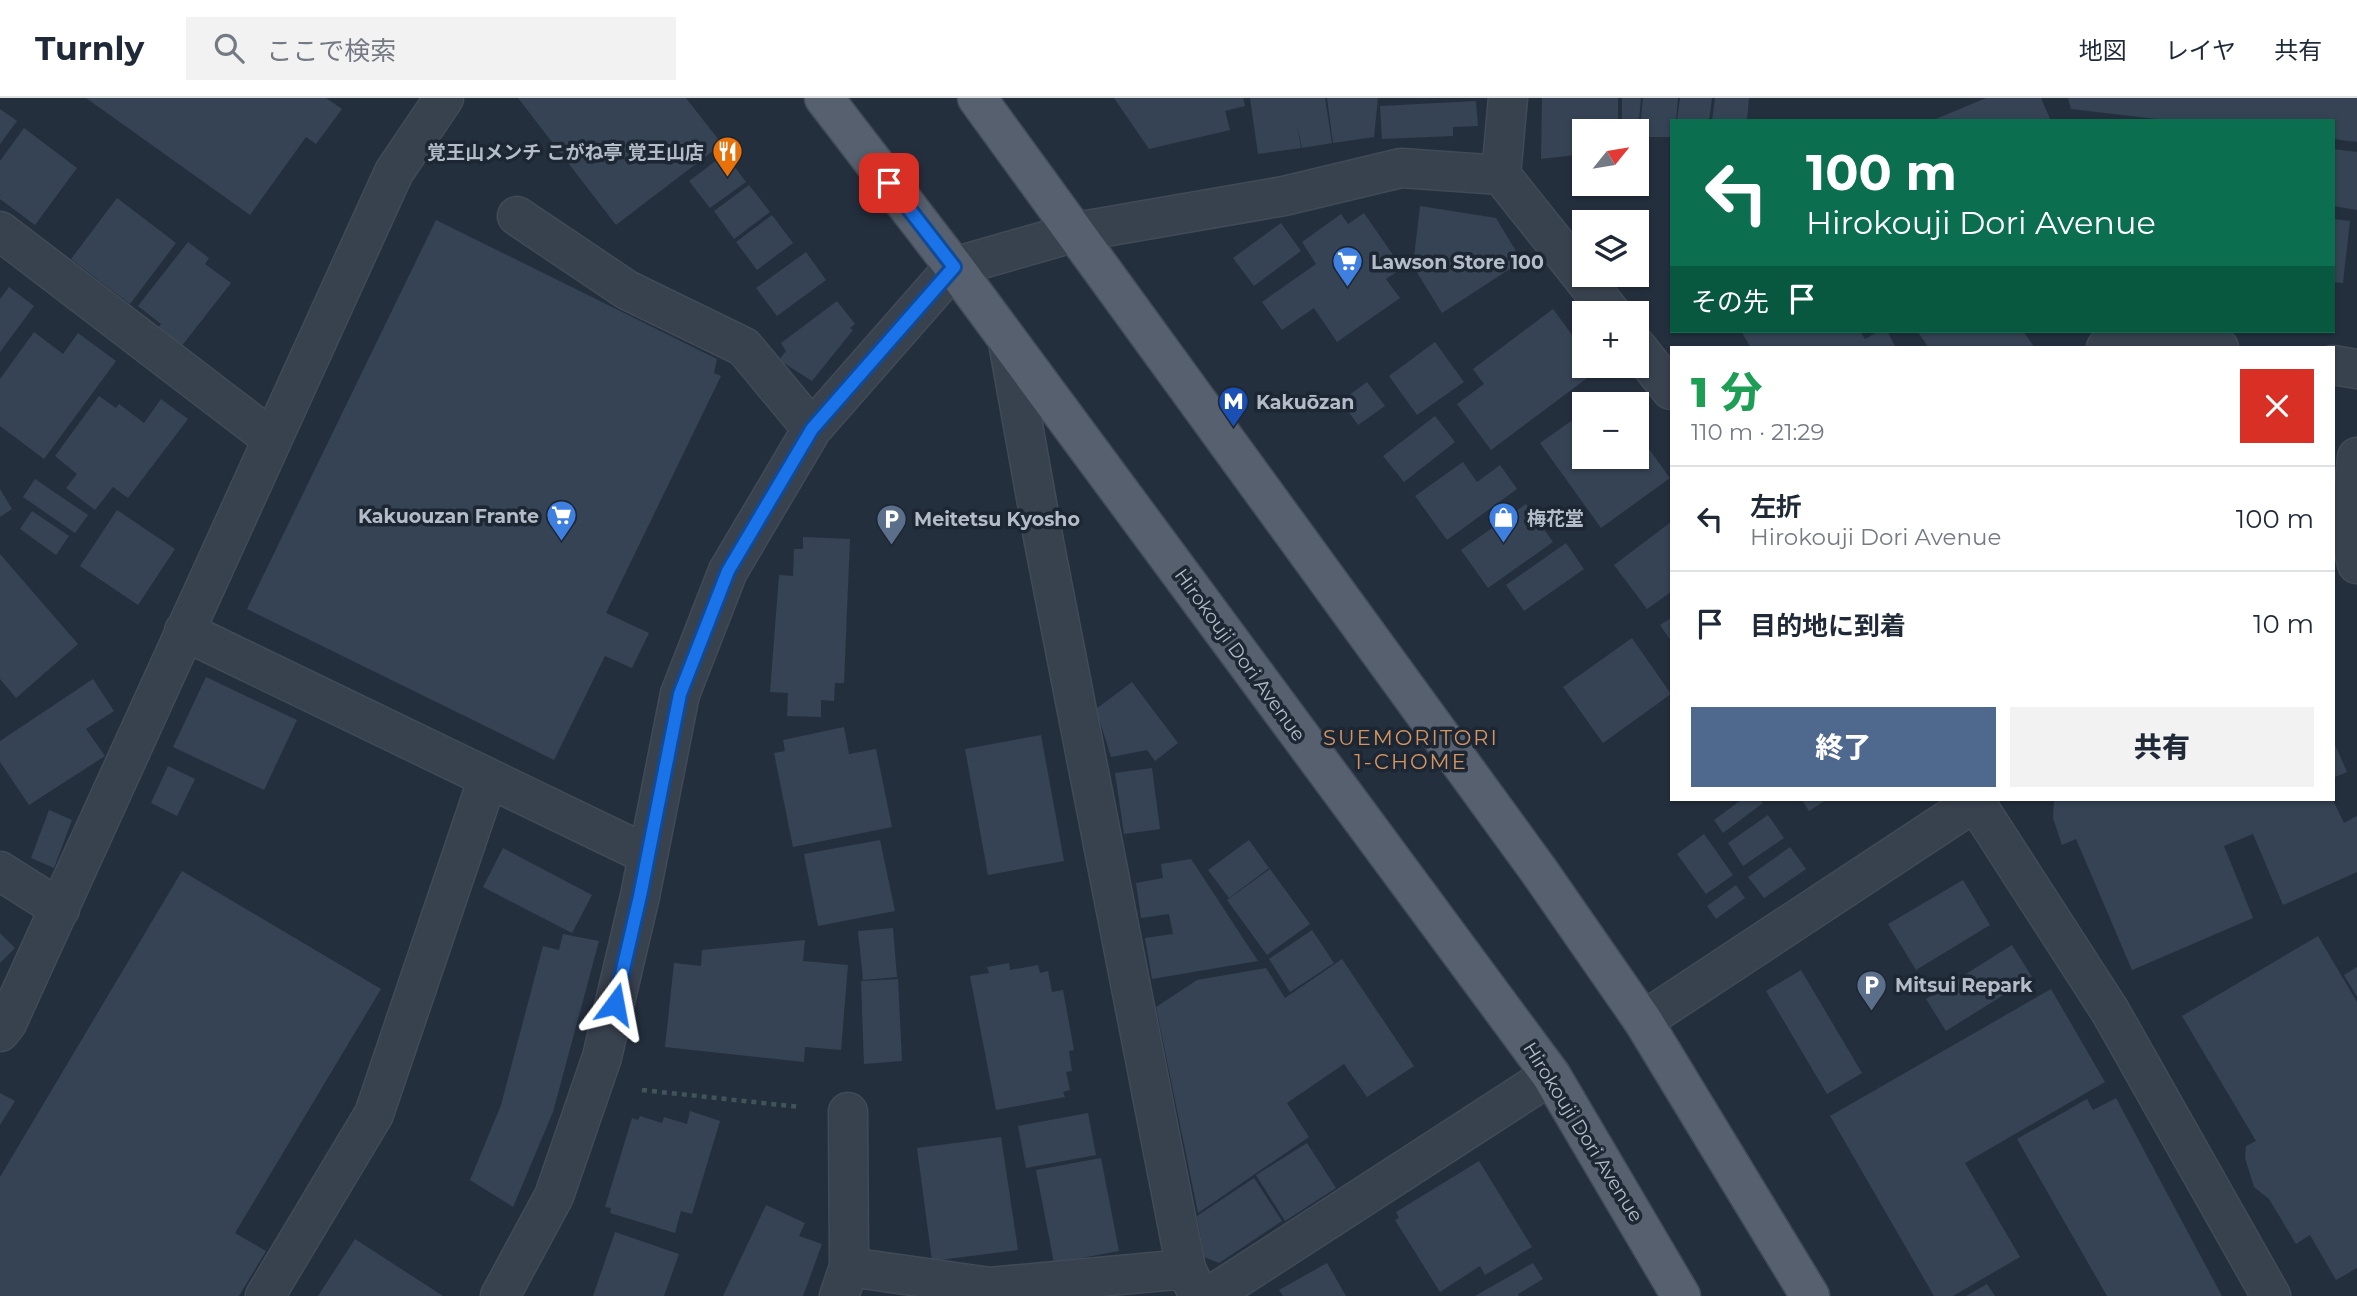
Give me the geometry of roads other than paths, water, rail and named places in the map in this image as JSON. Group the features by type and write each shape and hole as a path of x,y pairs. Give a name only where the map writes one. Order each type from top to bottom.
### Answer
{"main road":[{"name":"Hirokouji Dori Avenue","path":"824,98 954,267 1551,1075 1681,1296"},
{"path":"977,98 1539,871 1643,1021 1810,1296"}],"street":[{"path":"0,1032 7,1023 60,909 394,172 443,98"},
{"path":"1508,98 1501,174 1602,301"},
{"path":"500,1296 554,1196 602,1057 684,682 728,571 812,429 954,267 1076,232 1284,196 1401,168 1501,174"},
{"path":"517,216 627,290 744,347 812,429"},
{"path":"0,231 272,439"},
{"path":"2109,346 2125,334 2206,346"},
{"path":"1008,342 1042,531 1199,1287"},
{"path":"1649,362 1670,389"},
{"path":"2335,365 2357,369"},
{"path":"2349,545 2357,457"},
{"path":"184,631 648,855"},
{"path":"265,1296 374,1114 488,778"},
{"path":"1643,1021 1974,801"},
{"path":"1977,801 2110,1010 2271,1296"},
{"path":"0,871 60,909"},
{"path":"848,1112 844,1281 990,1287 1199,1287 1551,1075"}],"place":[{"name":"覚王山メンチ こがね亭 覚王山店","path":"727,179"},
{"name":"Lawson Store 100","path":"1348,289"},
{"name":"Kakuōzan","path":"1233,429"},
{"name":"Kakuouzan Frante","path":"562,543"},
{"name":"梅花堂","path":"1504,545"},
{"name":"Meitetsu Kyosho","path":"891,546"},
{"name":"Mitsui Repark","path":"1872,1012"}],"district":[{"name":"SUEMORITORI 1-CHOME","path":"1411,749"}]}
